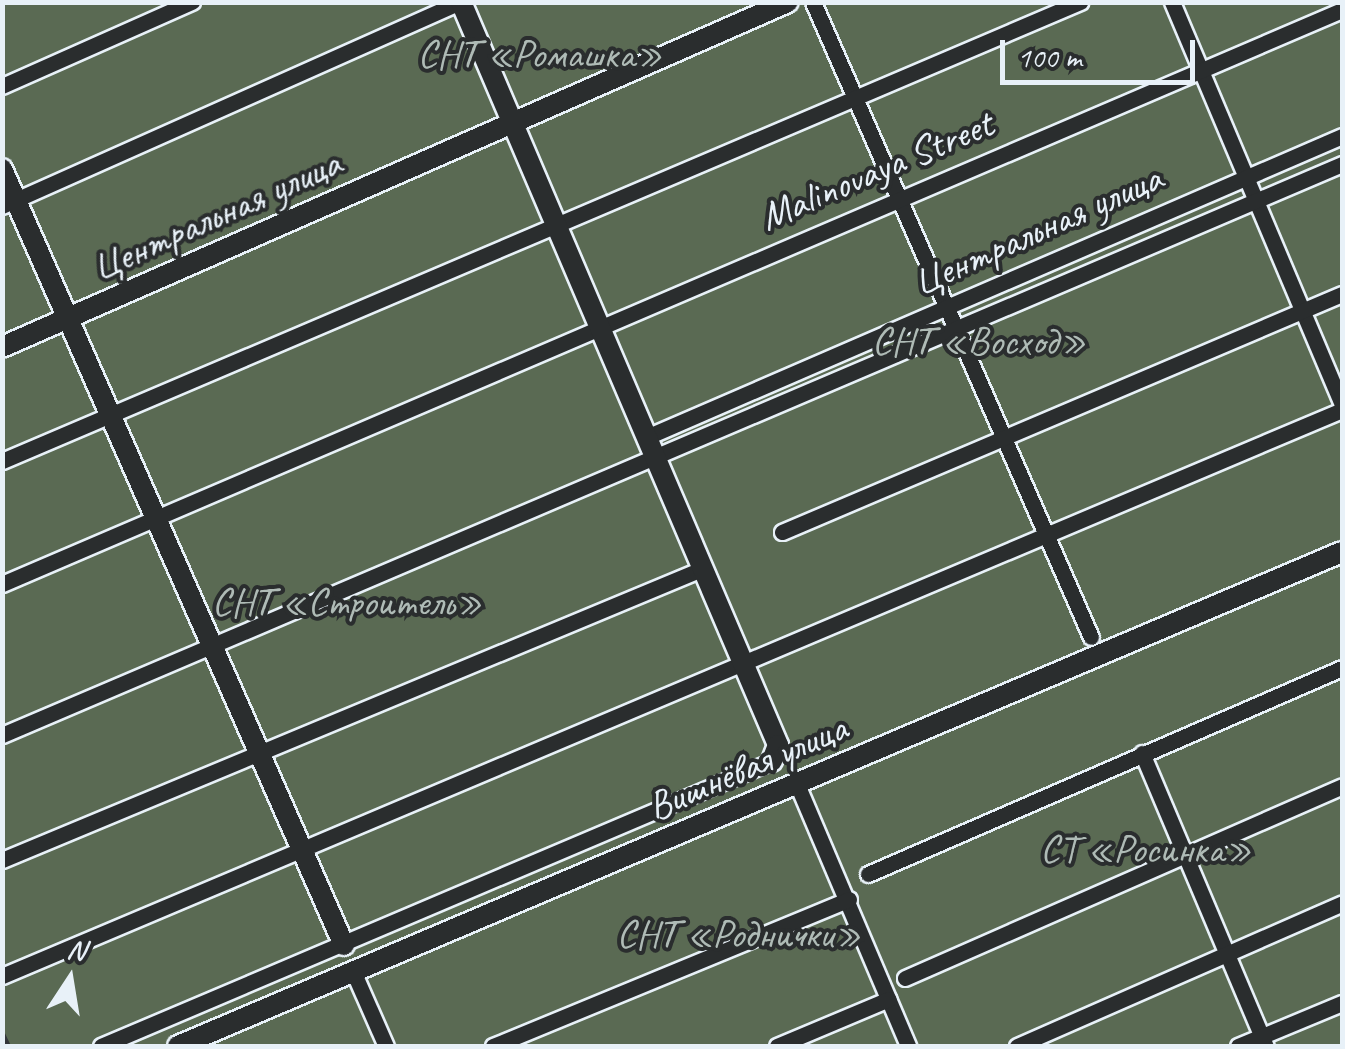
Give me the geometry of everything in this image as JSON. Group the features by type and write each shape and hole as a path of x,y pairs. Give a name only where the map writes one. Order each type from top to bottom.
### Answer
{"street":[{"path":"2,86 192,2"},
{"path":"9,203 461,2 778,745 772,761 102,1046"},
{"name":"Центральная улица","path":"2,347 788,2"},
{"path":"813,2 893,198 1008,436 1091,636"},
{"path":"2,460 1080,2"},
{"path":"2,976 746,667 1342,407 1172,2"},
{"name":"Malinovaya Street","path":"2,584 600,322 1342,10"},
{"name":"Центральная улица","path":"649,436 1342,136"},
{"name":"Центральная улица","path":"2,736 1342,164"},
{"path":"2,169 9,203 69,319 344,945"},
{"path":"782,532 1342,294"},
{"name":"Вишнёвая улица","path":"178,1046 1342,552"},
{"path":"2,860 704,568"},
{"path":"868,874 1342,668"},
{"path":"1142,752 1263,1041"},
{"path":"797,784 908,1046"},
{"path":"905,978 1184,852 1342,786"},
{"path":"493,1046 849,900"},
{"path":"1017,1046 1342,904"},
{"path":"352,971 386,1046"},
{"path":"777,1046 889,998"},
{"path":"1238,1046 1263,1041 1342,1003"}],"green space":[{"path":"2,3 1342,3 1342,1046 11,1046 2,1027"}],"park label":[{"name":"СНТ «Ромашка»","path":"540,54"},
{"name":"СНТ «Восход»","path":"979,341"},
{"name":"СНТ «Строитель»","path":"347,602"},
{"name":"СТ «Росинка»","path":"1146,849"},
{"name":"СНТ «Роднички»","path":"739,934"}]}
